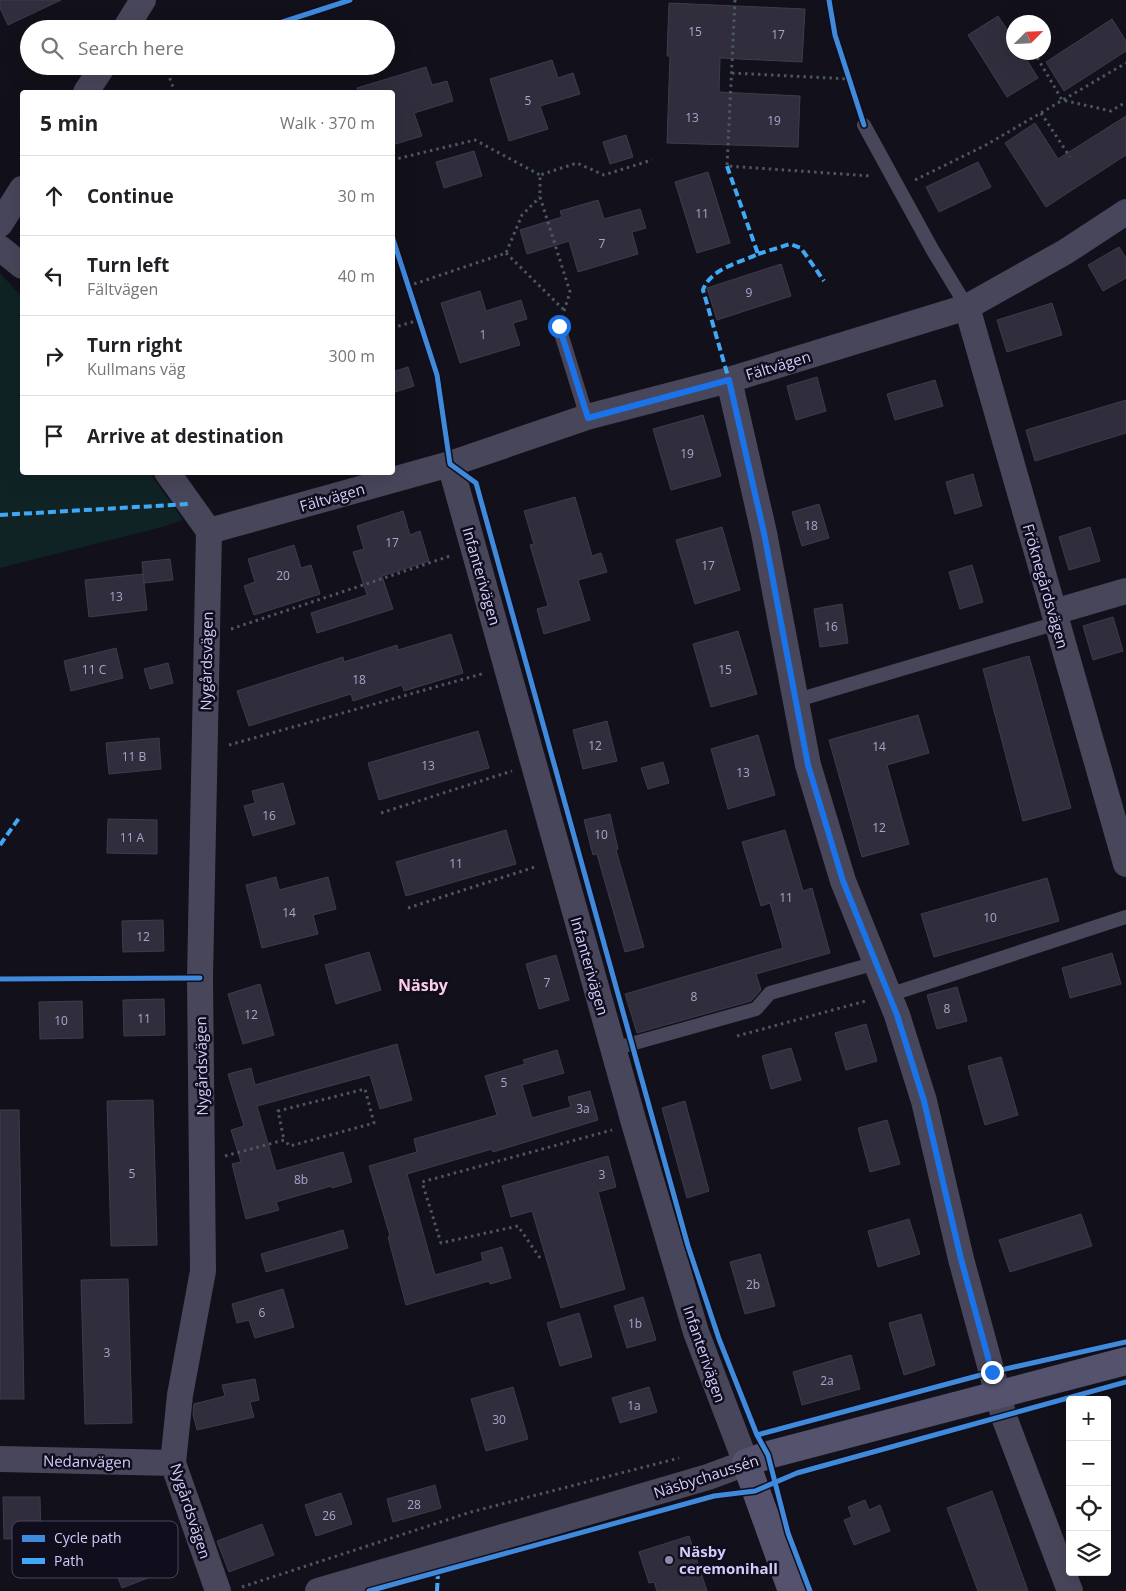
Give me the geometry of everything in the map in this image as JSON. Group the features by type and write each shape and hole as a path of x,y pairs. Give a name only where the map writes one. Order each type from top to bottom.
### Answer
{"street":[{"path":"131,20 143,0"},
{"path":"87,90 97,75"},
{"path":"0,223 20,192"},
{"name":"Fältvägen","path":"209,531 450,464 588,418 729,380 968,307 1065,252 1126,212"},
{"path":"0,248 20,264"},
{"name":"Fröknegårdsvägen","path":"968,307 1126,864"},
{"path":"729,380 770,560 794,701 808,765 843,881 889,995 924,1101 961,1259 998,1395 1070,1591"},
{"name":"Infanterivägen","path":"450,464 475,548 634,1124 696,1332 746,1463"},
{"path":"169,475 209,531"},
{"name":"Nygårdsvägen","path":"209,531 200,978 203,1271 180,1395 173,1463 228,1590"},
{"path":"1055,617 1126,591"},
{"name":"Näsbychaussén","path":"318,1591 708,1477 768,1455 1126,1361"},
{"name":"Nedanvägen","path":"0,1459 173,1463"},
{"path":"746,1463 792,1591"}],"lane":[{"path":"864,125 968,307"},
{"path":"559,326 588,418"},
{"path":"794,701 1055,617"},
{"path":"889,995 1126,917"},
{"path":"613,1049 756,1009 770,993 876,963"}],"path":[{"path":"736,0 727,166 896,183 986,145 1126,63"},
{"path":"1039,60 1062,100 1111,111 1126,102"},
{"path":"846,70 852,88"},
{"path":"732,73 849,79"},
{"path":"168,75 174,90"},
{"path":"1041,113 1070,157"},
{"path":"395,159 475,140 540,175 577,163 604,175 652,160"},
{"path":"540,175 540,197 570,292 559,326"},
{"path":"408,286 506,253 522,215 540,197"},
{"path":"506,253 564,310"},
{"path":"406,278 411,295"},
{"path":"417,312 422,329"},
{"path":"395,327 419,320"},
{"path":"207,637 475,548"},
{"path":"204,752 507,667"},
{"path":"381,813 534,764"},
{"path":"408,908 560,859"},
{"path":"730,1038 889,995"},
{"path":"366,1089 374,1123 290,1146 284,1140 278,1111 366,1089"},
{"path":"540,1258 518,1226 441,1243 422,1182 634,1124"},
{"path":"202,1162 284,1140"},
{"path":"228,1590 471,1512 680,1457"}],"green space":[{"path":"0,273 20,295 20,475 151,475 183,520 0,568"}],"building":[{"path":"0,0 61,0 8,25 0,8"},
{"path":"669,3 805,9 802,62 720,58 719,92 800,96 798,147 667,143 670,56 667,56"},
{"path":"998,16 1006,28 1006,60 1027,60 1038,78 1007,97 968,35"},
{"path":"1112,19 1126,41 1126,51 1064,91 1046,62"},
{"path":"552,60 558,78 573,73 580,94 540,106 548,129 509,141 490,79"},
{"path":"426,67 432,85 447,81 453,101 414,113 422,136 395,144 395,90 358,90 357,88"},
{"path":"1126,116 1126,155 1046,207 1005,143 1035,123 1058,159"},
{"path":"626,135 633,157 610,164 603,142"},
{"path":"474,151 482,176 444,188 436,162"},
{"path":"978,162 991,187 939,212 926,187"},
{"path":"708,172 730,243 697,253 675,182"},
{"path":"598,200 604,219 640,209 646,228 632,232 638,254 578,272 569,241 527,254 520,230 562,217 560,211"},
{"path":"1119,247 1126,258 1126,278 1103,291 1088,265"},
{"path":"781,264 791,296 717,320 707,288"},
{"path":"480,291 486,311 521,300 527,319 513,323 520,345 460,363 441,303"},
{"path":"1052,303 1062,335 1007,352 997,320"},
{"path":"408,367 414,386 395,392 395,371"},
{"path":"817,377 826,411 796,420 787,386"},
{"path":"935,380 943,406 895,420 887,394"},
{"path":"1126,400 1126,433 1035,461 1026,430"},
{"path":"703,415 721,476 671,490 653,429"},
{"path":"973,474 982,506 955,514 946,482"},
{"path":"575,497 592,556 601,553 607,572 578,580 590,620 544,634 537,609 548,606 530,545 534,544 524,511"},
{"path":"819,504 829,538 802,546 792,512"},
{"path":"403,511 410,535 420,531 429,561 382,576 393,609 317,633 311,613 367,595 353,552 364,549 357,526"},
{"path":"722,527 740,590 695,604 676,540"},
{"path":"1090,527 1100,561 1069,570 1059,537"},
{"path":"294,545 301,568 311,565 320,594 254,615 244,586 255,582 248,559"},
{"path":"170,559 173,580 144,583 142,562"},
{"path":"972,565 983,602 960,609 949,572"},
{"path":"143,574 147,610 89,617 85,580"},
{"path":"842,604 848,643 820,647 814,609"},
{"path":"1113,617 1123,651 1093,660 1083,626"},
{"path":"738,631 757,694 711,707 693,644"},
{"path":"451,634 463,673 404,691 402,685 353,701 351,694 249,726 237,691 343,657 344,662 397,645 398,650"},
{"path":"116,648 123,678 71,691 64,661"},
{"path":"1029,656 1071,808 1023,821 983,669"},
{"path":"168,663 173,683 150,689 144,669"},
{"path":"918,715 929,753 887,765 909,844 862,857 829,740"},
{"path":"607,721 617,761 583,769 573,730"},
{"path":"478,731 489,768 379,800 368,763"},
{"path":"758,735 775,795 728,809 711,749"},
{"path":"159,738 161,769 109,774 106,743"},
{"path":"663,762 669,783 648,789 641,768"},
{"path":"283,783 295,824 253,836 244,806 255,803 252,791"},
{"path":"610,814 618,849 616,850 644,947 625,952 597,854 593,855 584,820"},
{"path":"108,819 157,820 157,854 107,853"},
{"path":"506,830 516,864 406,896 396,862"},
{"path":"785,830 803,891 812,888 830,953 756,974 761,990 751,1001 637,1033 625,994 783,948 770,903 761,906 742,842"},
{"path":"276,877 279,890 328,877 336,909 313,915 318,934 262,948 246,885"},
{"path":"1047,878 1059,921 934,957 921,914"},
{"path":"163,920 164,951 123,952 122,921"},
{"path":"369,952 381,990 336,1004 325,965"},
{"path":"1112,953 1121,984 1070,998 1062,968"},
{"path":"556,955 569,1000 539,1009 526,964"},
{"path":"260,984 274,1035 243,1044 228,994"},
{"path":"957,987 967,1021 937,1029 927,995"},
{"path":"164,999 165,1035 124,1036 123,1000"},
{"path":"82,1001 83,1038 40,1039 39,1002"},
{"path":"866,1024 877,1061 846,1070 835,1033"},
{"path":"397,1044 412,1100 380,1109 370,1075 257,1106 276,1171 343,1152 352,1182 276,1202 279,1210 246,1219 232,1164 241,1162 231,1130 244,1126 228,1074 251,1068 255,1085"},
{"path":"791,1048 801,1080 771,1089 762,1056"},
{"path":"557,1050 564,1073 522,1085 532,1118 571,1107 568,1097 590,1091 598,1120 493,1152 492,1149 407,1174 435,1275 483,1261 481,1253 502,1247 511,1278 490,1284 489,1281 406,1305 388,1237 390,1236 369,1166 417,1152 414,1139 497,1115 485,1076 525,1064 523,1060"},
{"path":"1001,1057 1018,1115 985,1125 968,1066"},
{"path":"153,1100 157,1245 111,1246 107,1101"},
{"path":"685,1101 709,1191 687,1198 662,1108"},
{"path":"0,1110 19,1110 24,1399 0,1399"},
{"path":"887,1120 900,1164 870,1172 858,1128"},
{"path":"608,1156 616,1187 598,1192 625,1289 561,1308 532,1211 511,1217 502,1186"},
{"path":"1081,1214 1092,1246 1010,1272 999,1240"},
{"path":"909,1219 920,1254 878,1267 868,1231"},
{"path":"343,1230 348,1248 266,1272 261,1254"},
{"path":"760,1254 775,1306 745,1314 730,1262"},
{"path":"128,1279 132,1423 85,1424 81,1280"},
{"path":"283,1289 294,1327 255,1338 249,1320 237,1323 232,1304"},
{"path":"643,1297 656,1340 627,1348 614,1306"},
{"path":"579,1313 592,1357 560,1366 547,1323"},
{"path":"921,1314 935,1365 904,1375 889,1323"},
{"path":"851,1355 860,1389 802,1405 793,1372"},
{"path":"255,1379 259,1400 250,1402 254,1417 197,1430 193,1414 194,1404 225,1396 222,1385"},
{"path":"513,1387 528,1439 486,1451 471,1399"},
{"path":"649,1387 657,1412 620,1423 612,1398"},
{"path":"435,1485 441,1508 393,1522 387,1499"},
{"path":"992,1491 1028,1591 978,1591 947,1508"},
{"path":"341,1493 352,1524 316,1536 305,1505"},
{"path":"3,1497 40,1497 41,1521 12,1521 12,1539 4,1539"},
{"path":"865,1500 869,1510 880,1505 890,1531 854,1545 844,1520 852,1517 848,1507"},
{"path":"262,1524 274,1555 229,1572 217,1541"},
{"name":"Näsby ceremonihall","path":"689,1536 707,1591 657,1591 654,1582 649,1583 639,1552"},
{"path":"118,1578 148,1578 122,1588"}],"marked path":[{"path":"727,166 758,254 718,272 703,290 729,380"},
{"path":"758,254 790,244 801,248 824,281"},
{"path":"0,515 189,504"},
{"path":"0,845 19,818"},
{"path":"437,1591 438,1572"}],"cycle path":[{"path":"289,20 350,0"},
{"path":"829,0 835,35 864,125"},
{"path":"395,245 437,375 450,464 476,483 688,1246 719,1339 757,1435 768,1455 788,1533 810,1591"},
{"path":"0,979 200,978"},
{"path":"757,1435 992,1372 1126,1342"},
{"path":"369,1591 714,1496 755,1491 797,1473 1126,1382"}],"place":[{"name":"Näsby ceremonihall","path":"669,1560"}],"district":[{"name":"Näsby","path":"423,985"}],"route":[{"path":"559,326 588,418 729,380 779,605 794,701 808,765 843,881 897,1015 924,1101 961,1259 992,1372"}]}
